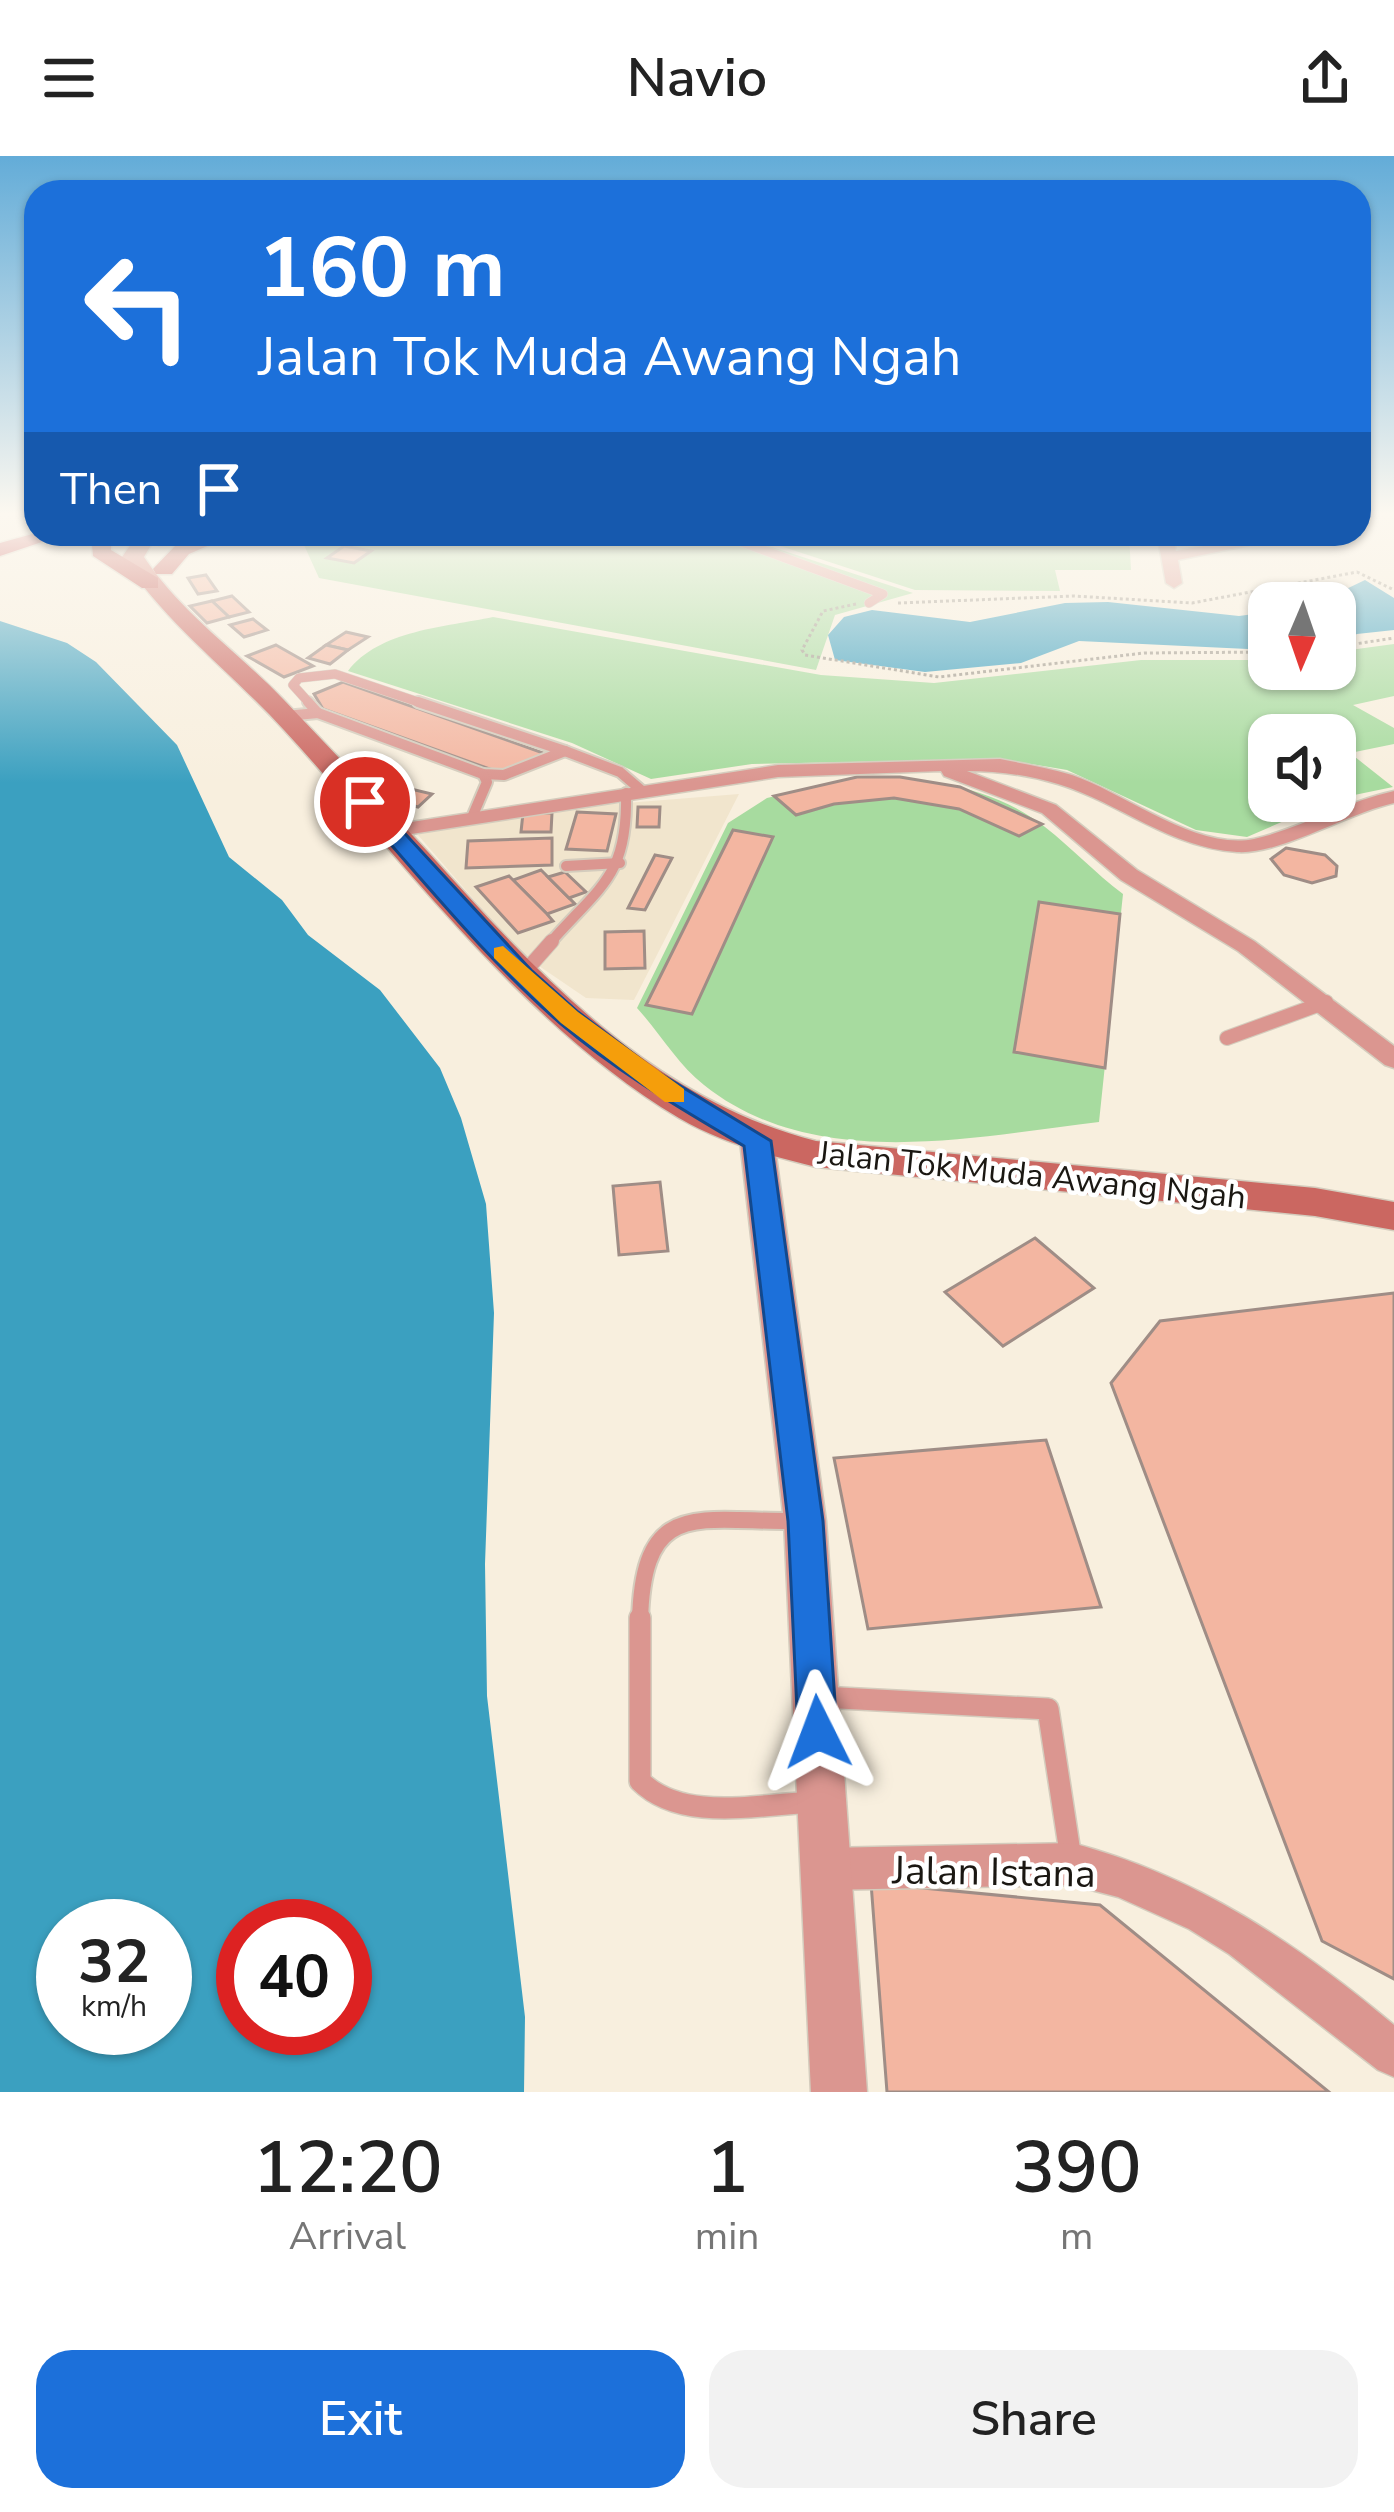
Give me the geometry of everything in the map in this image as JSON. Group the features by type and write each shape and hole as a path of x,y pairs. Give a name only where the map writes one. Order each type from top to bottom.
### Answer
{"main road":[{"name":"Jalan Tok Muda Awang Ngah","path":"181,602 301,715 392,831 523,975 646,1077 758,1141 816,1154 1315,1202 1394,1216"}],"street":[{"path":"392,831 778,771 1000,765 1067,780 1186,836 1236,846 1257,845 1358,805 1394,797"},
{"path":"942,766 1048,809 1143,885 1326,1003 1394,1059"},
{"path":"758,1141 806,1521 839,2092"},
{"name":"Jalan Istana","path":"826,1869 1072,1864 1111,1872 1177,1897 1301,1976 1394,2054"}],"lane":[{"path":"523,975 620,863 633,792 620,772 565,751 335,674 299,678 293,686 301,715 483,774 504,775 565,751"},
{"path":"473,815 487,782 483,774"},
{"path":"566,866 620,863"},
{"path":"1227,1038 1326,1003"},
{"path":"806,1521 677,1524 659,1537 640,1572 636,1748 640,1781 658,1799 689,1807 822,1802"},
{"path":"815,1697 1048,1708 1072,1864"}],"path":[{"path":"929,604 869,603 824,610 802,650 838,664 939,677 1144,653 1248,652"},
{"path":"1356,644 1394,638"}],"shaded area":[{"path":"739,794 634,1000 586,998 520,953 418,835 434,827 526,811"}],"green space":[{"path":"451,602 880,602 835,615 816,670"},
{"path":"493,617 821,675 934,683 1141,660 1248,660 1248,690 1356,690 1356,649 1394,644 1394,696 1353,705 1394,728 1394,744 1356,752 1356,714 1248,714 1248,822 1282,822 1247,837 1196,830 1067,770 1001,759 752,764 651,779 572,743 348,671 377,647 435,628"},
{"path":"1356,758 1393,787 1356,795"},
{"path":"857,777 931,782 1002,801 1045,827 1123,894 1099,1122 895,1142 794,1130 747,1112 704,1085 637,1008 728,823 767,798"}],"water":[{"path":"1111,602 1248,615 1248,649 1079,641 1021,663 925,672 835,660 828,635 844,617 872,610 970,622 1065,603"},
{"path":"1356,602 1394,602 1394,630 1357,634"},
{"path":"0,621 67,643 96,662 177,745 229,857 282,900 308,935 380,990 440,1068 461,1118 486,1204 494,1313 485,1564 487,1696 525,2017 524,2092 0,2092"}],"building":[{"path":"213,602 239,602 249,612 229,617"},
{"path":"213,602 229,617 207,623 190,606"},
{"path":"253,619 267,630 244,637 230,625"},
{"path":"346,632 368,637 348,650 326,645"},
{"path":"276,645 313,666 284,677 247,656"},
{"path":"326,645 348,650 330,664 308,658"},
{"path":"343,682 546,754 498,772 323,709 314,694"},
{"path":"857,777 900,777 960,787 1042,824 1019,836 959,809 894,798 834,804 796,815 774,796"},
{"path":"386,783 432,794 418,807 372,795"},
{"path":"638,807 660,807 659,827 637,827"},
{"path":"577,812 616,814 607,851 566,849"},
{"path":"523,813 552,813 551,832 521,832"},
{"path":"733,830 773,837 692,1014 646,1005"},
{"path":"552,838 552,865 466,868 468,841"},
{"path":"1286,848 1325,855 1337,866 1336,876 1312,883 1284,875 1271,859"},
{"path":"655,855 672,858 645,910 628,908"},
{"path":"541,870 575,904 547,914 513,880"},
{"path":"565,872 586,892 569,898 548,877"},
{"path":"509,876 553,921 518,933 476,887"},
{"path":"1039,902 1120,914 1105,1068 1014,1052"},
{"path":"644,931 645,968 605,969 605,932"},
{"path":"660,1182 668,1251 619,1255 613,1186"},
{"path":"1035,1238 1094,1288 1003,1346 945,1292"},
{"path":"1394,1293 1394,1979 1322,1941 1111,1383 1160,1321"},
{"path":"1046,1440 1101,1607 868,1629 834,1458"},
{"path":"871,1883 1100,1905 1329,2092 887,2092"}],"slow traffic":[{"path":"503,953 569,1018 674,1095"}],"route":[{"path":"365,802 523,975 569,1018 646,1077 758,1141 806,1521 818,1732"}]}
